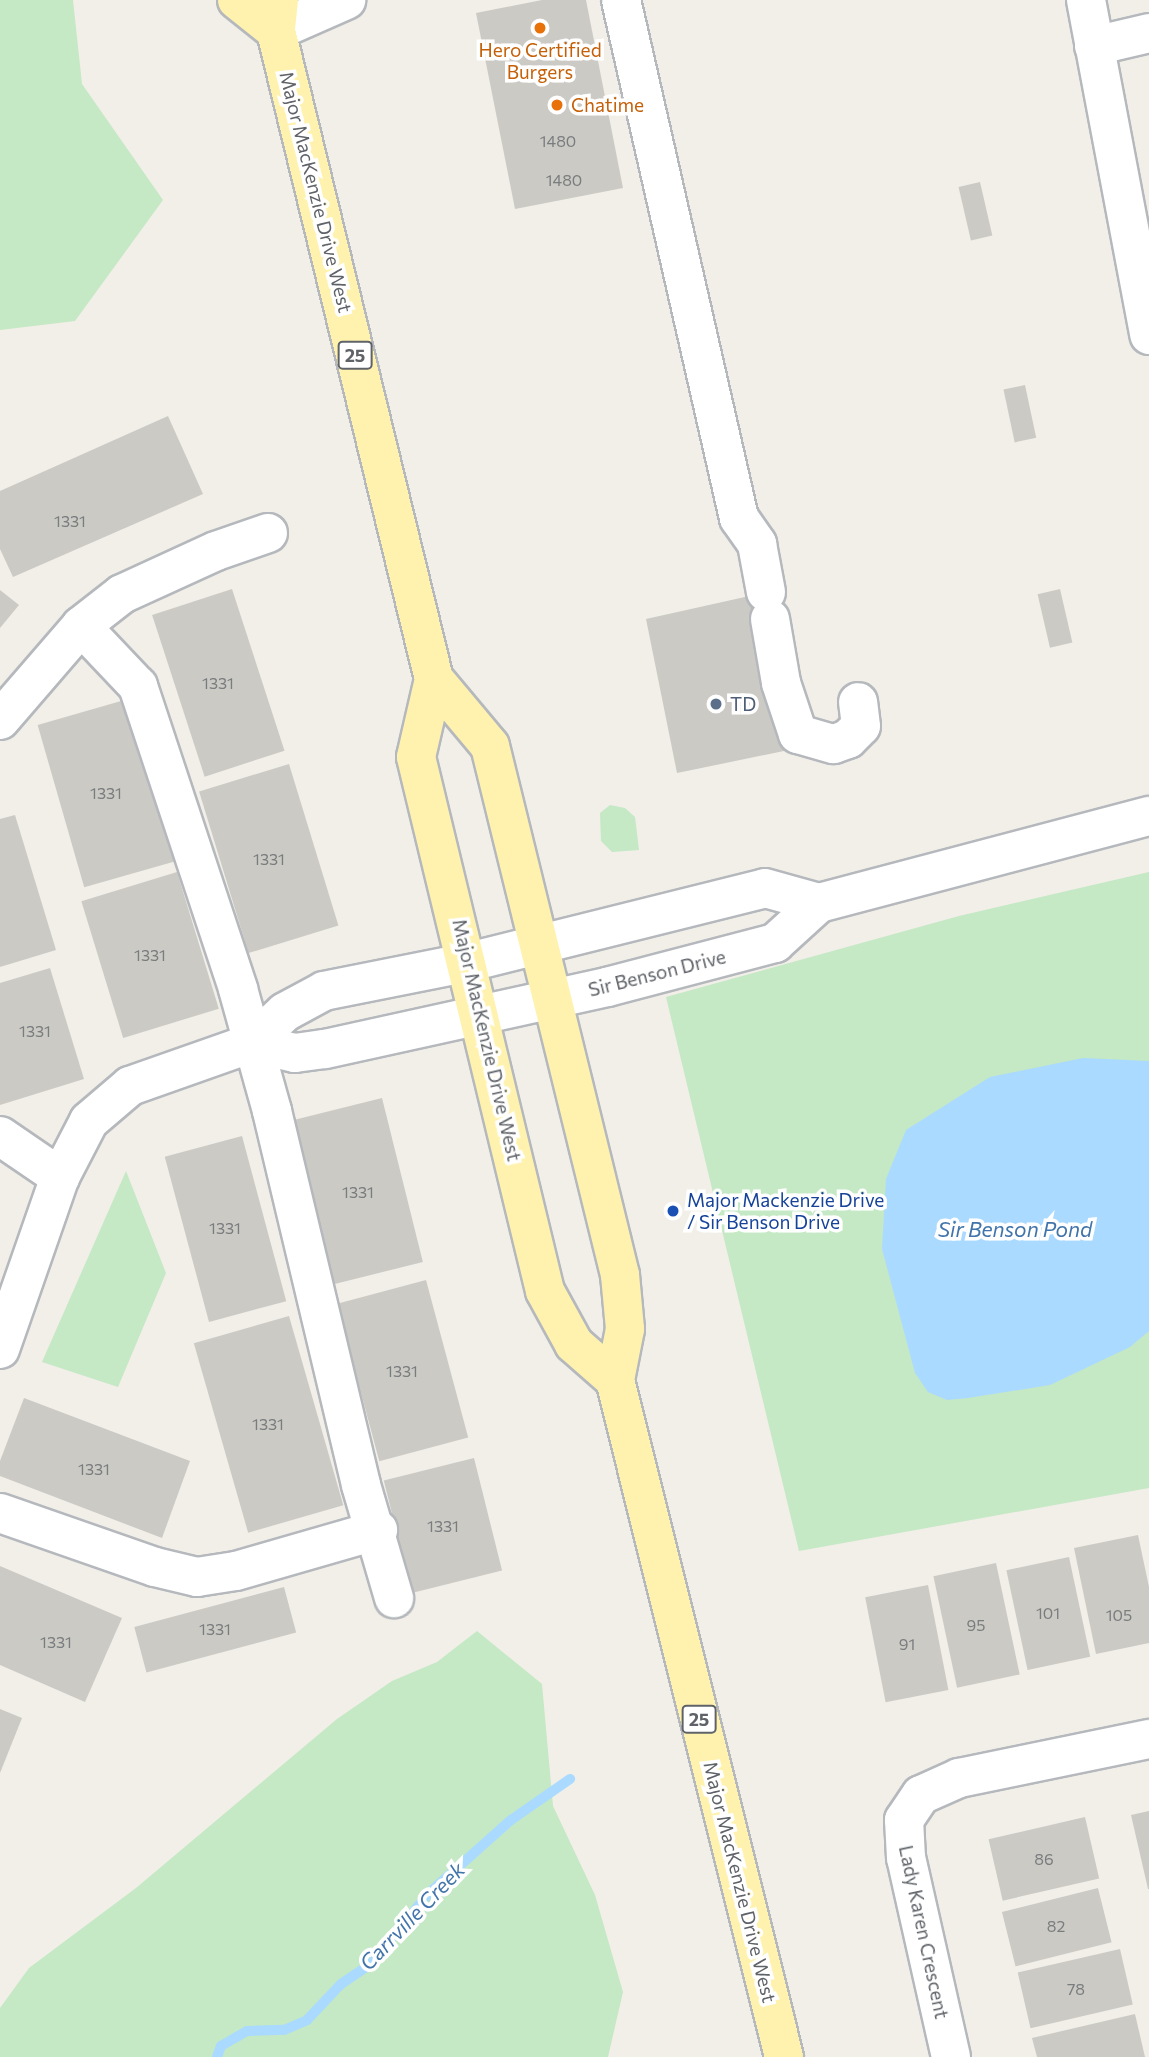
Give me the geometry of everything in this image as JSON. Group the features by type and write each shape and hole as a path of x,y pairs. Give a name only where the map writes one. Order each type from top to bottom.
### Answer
{"main road":[{"path":"237,0 278,15"},
{"name":"Major MacKenzie Drive West","path":"278,15 434,679 416,757 469,962 545,1291 575,1345 615,1380"},
{"name":"Major MacKenzie Drive West","path":"434,679 490,746 620,1275 625,1329 615,1380 784,2057"}],"street":[{"path":"278,15 346,0"},
{"path":"621,0 739,518 757,544 781,683 798,734 834,744 848,739 861,726 858,702"},
{"path":"1086,0 1149,335"},
{"path":"1094,46 1149,33"},
{"path":"0,720 81,626 122,594 216,551 268,533"},
{"path":"81,626 138,686 252,1043 361,1485 378,1530 394,1598"},
{"name":"Sir Benson Drive","path":"252,1043 295,1053 551,998 775,943 819,904 1149,816"},
{"path":"0,1349 60,1178 89,1121 130,1086 252,1043 285,1012 324,991 469,962 765,888 819,904"},
{"path":"0,1136 60,1178"},
{"path":"0,1513 155,1567 197,1577 236,1571 378,1530"},
{"name":"Lady Karen Crescent","path":"951,2057 906,1858 904,1819 921,1795 959,1778 1149,1739"}],"green space":[{"path":"0,0 73,0 82,84 163,200 75,321 0,330"},
{"path":"610,805 625,808 635,817 639,850 612,852 601,841 600,813"},
{"path":"1149,872 1149,1488 799,1551 666,997 959,916"},
{"path":"126,1171 166,1273 118,1387 42,1362"},
{"path":"477,1631 542,1684 553,1806 595,1895 623,1992 608,2057 0,2057 0,2008 29,1968 136,1888 337,1719 392,1681 437,1662"}],"water":[{"name":"Sir Benson Pond","path":"1083,1058 1149,1061 1149,1331 1130,1347 1050,1385 947,1400 928,1392 915,1373 882,1249 886,1179 906,1130 990,1077"}],"building":[{"path":"542,0 586,0 623,188 515,209 476,13"},
{"path":"980,182 992,236 971,241 959,187"},
{"path":"1025,385 1036,438 1015,442 1003,390"},
{"path":"168,416 203,494 13,577 0,549 0,491"},
{"path":"232,589 285,751 205,777 152,615"},
{"path":"781,589 787,616 757,622 784,751 677,773 646,619"},
{"path":"1060,589 1072,643 1050,648 1038,594"},
{"path":"0,590 19,605 0,628"},
{"path":"128,699 175,861 84,887 38,725"},
{"path":"289,764 338,926 249,953 199,791"},
{"path":"15,815 56,950 0,967 0,819"},
{"path":"177,872 219,1009 123,1038 81,901"},
{"path":"50,968 84,1079 0,1105 0,983"},
{"path":"382,1098 423,1262 333,1284 292,1120"},
{"path":"242,1136 286,1301 209,1322 165,1157"},
{"path":"426,1280 468,1437 379,1461 337,1304"},
{"path":"289,1316 343,1505 248,1533 194,1343"},
{"path":"24,1398 190,1461 162,1538 0,1476 0,1461"},
{"path":"474,1458 502,1571 412,1593 384,1480"},
{"path":"1138,1535 1149,1587 1149,1643 1096,1654 1074,1548"},
{"path":"1069,1557 1090,1657 1028,1670 1006,1570"},
{"path":"996,1563 1020,1675 957,1688 933,1576"},
{"path":"0,1566 122,1618 85,1702 0,1665"},
{"path":"928,1585 948,1690 886,1702 865,1597"},
{"path":"284,1587 296,1632 146,1673 134,1627"},
{"path":"0,1709 22,1718 0,1773"},
{"path":"1149,1811 1149,1889 1148,1889 1131,1815"},
{"path":"1085,1817 1099,1878 1003,1901 989,1839"},
{"path":"1098,1888 1112,1942 1015,1966 1002,1912"},
{"path":"1120,1949 1133,2005 1031,2028 1018,1973"},
{"path":"1135,2014 1145,2057 1037,2057 1032,2038"}],"waterway":[{"name":"Carrville Creek","path":"217,2057 221,2046 247,2031 284,2030 307,2020 341,1984 371,1964 429,1893 511,1820 570,1779"}],"place":[{"name":"Hero Certified Burgers","path":"540,28"},
{"name":"Chatime","path":"557,105"},
{"name":"TD","path":"716,704"},
{"name":"Major Mackenzie Drive / Sir Benson Drive","path":"673,1211"}]}
